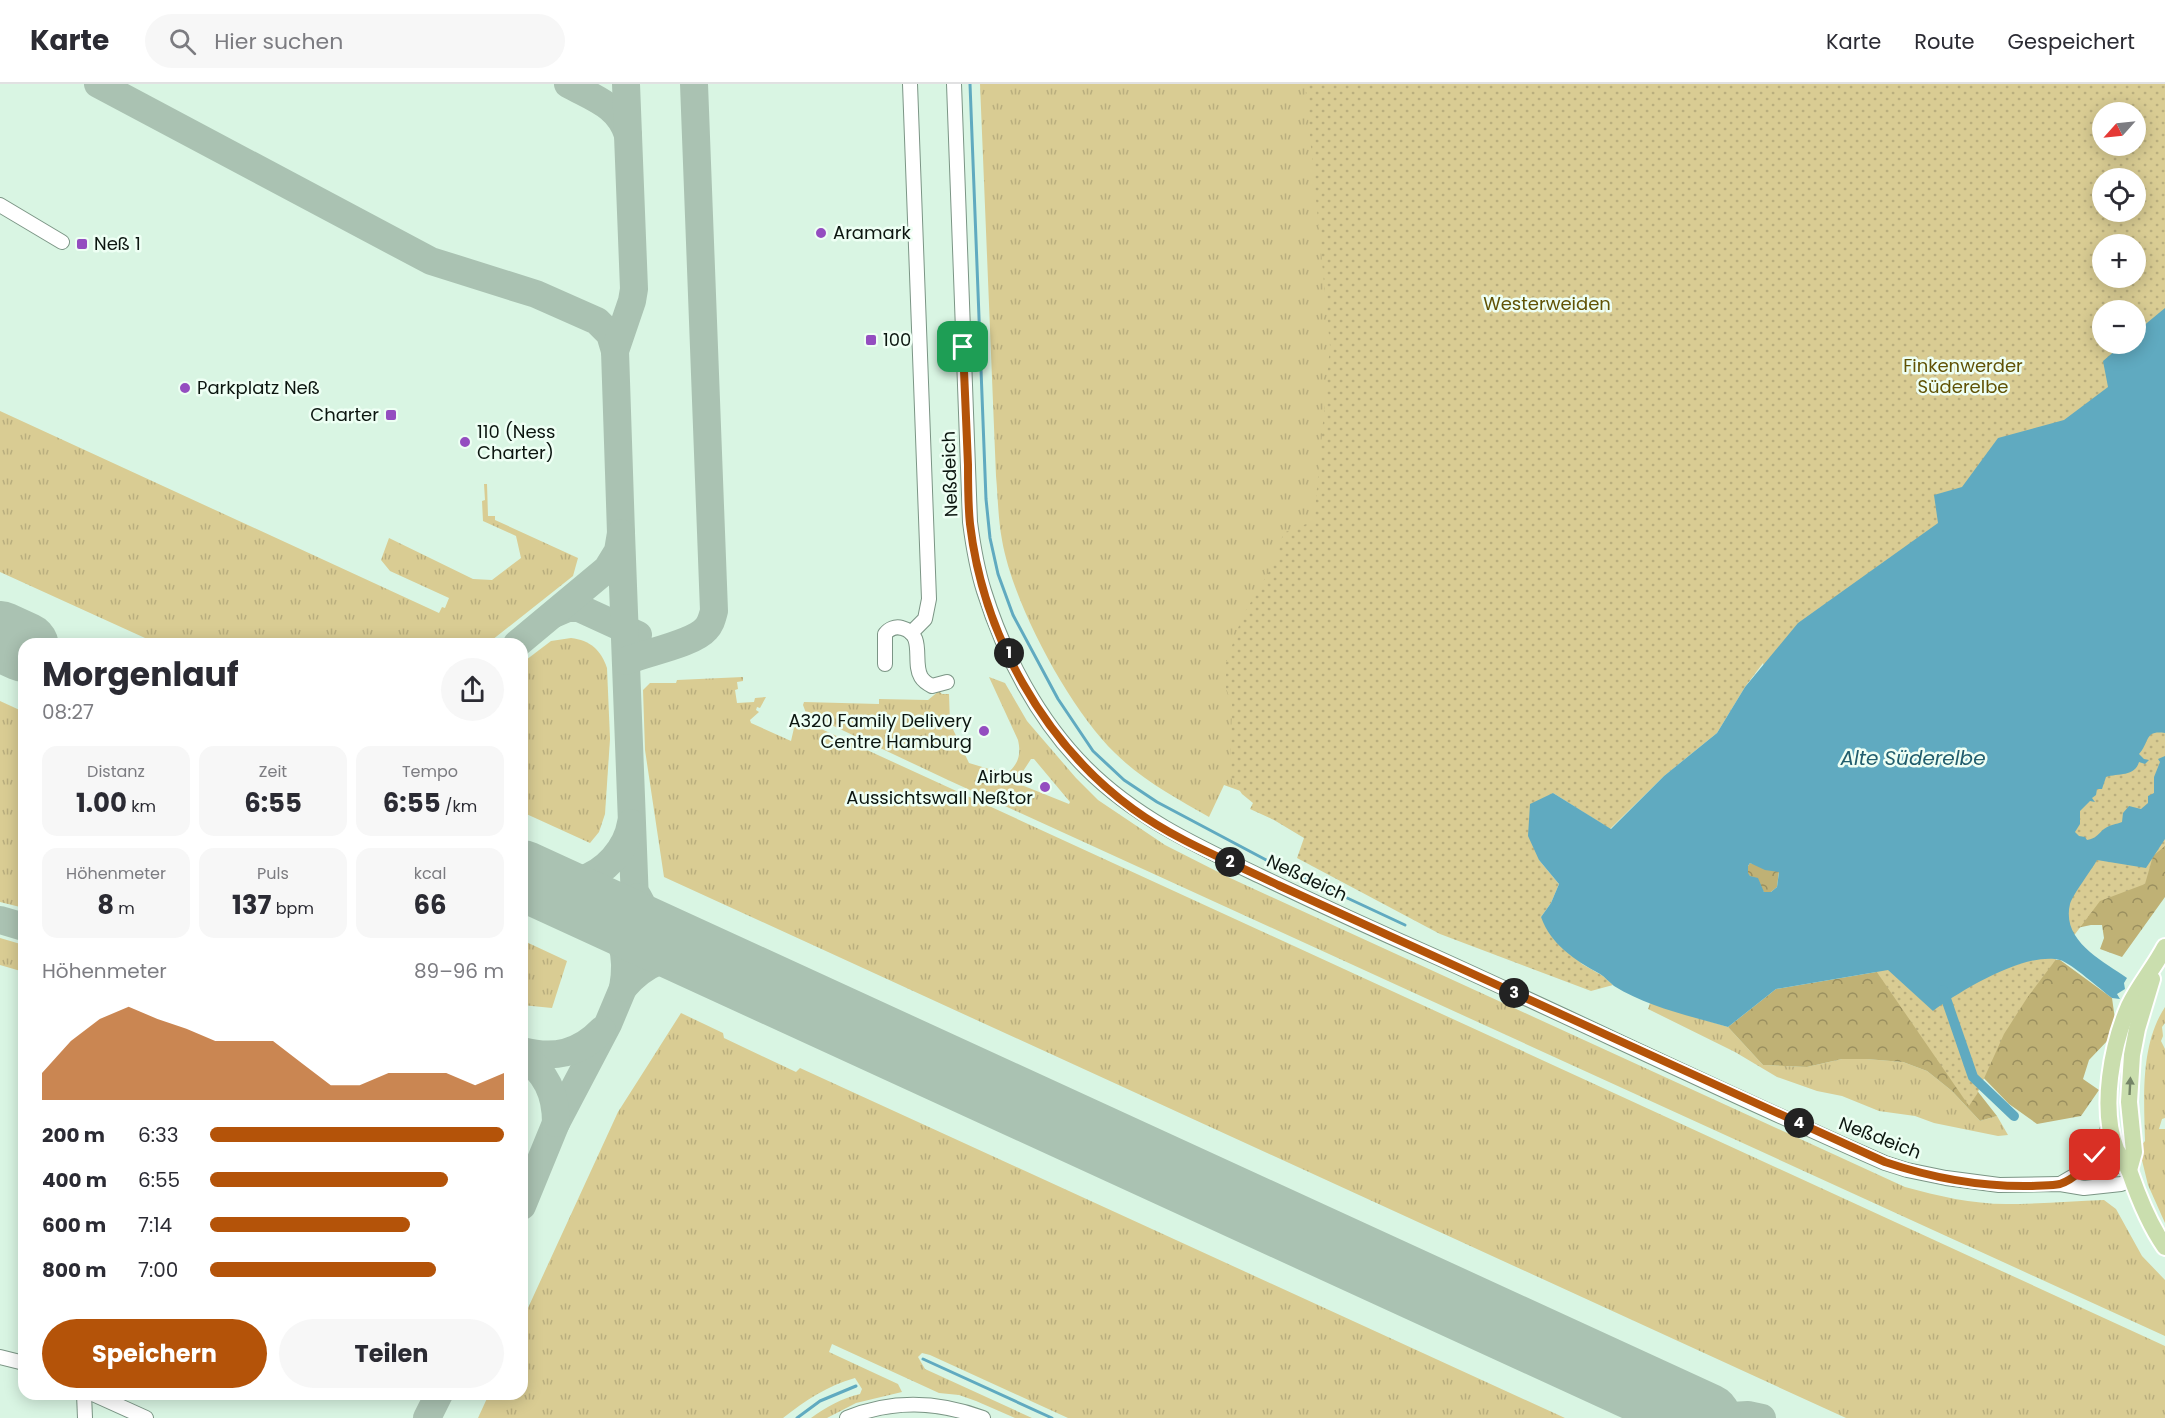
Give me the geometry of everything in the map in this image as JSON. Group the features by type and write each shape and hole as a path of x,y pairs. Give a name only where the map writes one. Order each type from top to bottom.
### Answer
{"main road":[{"path":"2162,954 2142,982 2121,1029 2111,1076 2109,1116 2116,1148 2146,1215 2165,1247"},
{"path":"2130,1175 2134,1152 2129,1102 2132,1055 2137,1029 2162,954"}],"street":[{"path":"910,84 929,600 925,619 911,633"},
{"name":"Neßdeich","path":"954,84 970,522 975,556 983,591 1017,671 1053,729 1086,768 1135,810 1180,838 1885,1162 1907,1170 1974,1183 2019,1186 2060,1184 2084,1188 2121,1184 2130,1175 2119,1165 2109,1164 2081,1172 2060,1184"},
{"path":"0,205 62,242"},
{"path":"885,664 885,634 896,627 905,629 911,633 917,643 919,670 923,680 932,686 947,682"},
{"path":"2081,1172 2104,1142 2108,1131 2109,1116"},
{"path":"0,1357 18,1362"},
{"path":"84,1400 85,1418"},
{"path":"106,1400 146,1418"},
{"path":"847,1418 867,1410 905,1403 951,1407 983,1418"}],"green space":[{"path":"980,84 2142,84 2115,102 2092,102 2092,117 2036,154 2092,150 2092,156 2146,156 2146,125 2165,84 2146,234 2092,234 2092,288 2139,288 2137,300 2092,300 2092,350 1246,793 1224,785 1209,817 1160,788 1125,763 1097,734 1079,710 1045,654 1030,624 1008,566 999,516"},
{"path":"1305,84 2165,84 2165,846 2153,856 2145,884 2100,901 2027,998 2004,1034 1977,1094 1969,1106 1817,885 1763,663 1745,687 1717,733 1664,776 1610,829 1553,793 1539,860 1559,884 1551,903 1541,917 1582,964 1603,976 1613,985 1591,991 1440,934 1297,858 1304,838 1250,809 1253,803 1242,794 1230,776 1232,705 1226,688 1226,663 1242,617 1277,558 1283,533 1314,521 1330,346"},
{"path":"0,411 439,613 442,607 445,608 449,598 390,571 381,560 389,538 473,579 492,580 521,558 516,536 483,521 484,484 487,484 488,516 495,516 495,520 578,558 573,576 495,638 145,638 0,572"},
{"path":"571,638 584,641 598,651 607,668 610,739 605,814 599,832 590,843 528,815 528,658 551,641"},
{"path":"743,677 743,681 737,682 738,689 735,690 737,703 754,702 755,698 766,697 760,708 757,707 756,710 759,712 750,720 751,723 791,741 794,728 806,722 2165,1346 2165,1418 1846,1418 664,877 645,750 643,690 650,683"},
{"path":"989,677 1005,683 1027,721 1098,800 1165,845 1228,877 1905,1187 1955,1199 1993,1204 2104,1200 2116,1209 2142,1256 2165,1280 2165,1336 948,780 806,713 803,705 804,702 879,704 879,699 928,700 939,691 942,694 949,694 950,723 969,763 995,769 994,774 1069,804 1070,802 1034,759 1031,759 1018,779 1000,772 1010,771 1015,764 1019,757 1019,745"},
{"path":"0,701 18,709 18,906 0,902"},
{"path":"2165,839 2165,897 2122,957 2100,949 2104,938 2102,925 2072,929 2089,874"},
{"path":"1750,863 1779,871 1777,887 1771,892 1764,892 1747,873"},
{"path":"0,938 18,943 18,970 0,965"},
{"path":"528,943 567,961 552,1008 528,1006"},
{"path":"2039,960 2060,960 2112,998 2116,1026 2110,1038 2089,1060 2083,1079 2099,1090 2081,1116 2037,1124 2009,1104 1976,1070"},
{"path":"1888,970 1997,1116 1980,1121 1952,1091 1927,1071 1903,1062 1842,1059 1807,1067 1763,1065 1728,1027 1776,989"},
{"path":"1650,1003 1728,1027 1763,1065 1807,1067 1842,1059 1903,1062 1927,1071 1952,1091 1980,1121 1997,1116 2008,1135 1998,1136 1934,1123 1915,1116 1879,1111 1842,1096 1817,1091 1777,1077 1735,1052 1648,1009"},
{"path":"2165,1007 2165,1023 2162,1027 2161,1041 2165,1049 2165,1118 2162,1119 2159,1129 2165,1129 2165,1223 2148,1185 2139,1148 2145,1141 2144,1090 2147,1055 2157,1022"},
{"path":"681,1013 723,1033 724,1038 796,1072 800,1068 1565,1418 1068,1418 930,1355 922,1353 918,1357 925,1369 1032,1418 1015,1418 959,1395 939,1393 832,1344 829,1352 898,1384 902,1392 856,1403 827,1418 811,1418 834,1403 860,1394 862,1389 855,1378 817,1394 783,1418 478,1418 486,1400 528,1400 528,1308 618,1112"}],"water":[{"name":"Alte Süderelbe","path":"2165,308 2165,733 2154,733 2148,738 2139,754 2149,760 2145,764 2139,762 2134,770 2126,774 2106,777 2102,789 2097,789 2096,795 2092,798 2095,802 2090,801 2080,811 2080,824 2075,832 2087,840 2090,839 2106,828 2122,822 2123,813 2129,806 2141,809 2148,803 2148,796 2154,793 2154,777 2160,762 2158,759 2165,756 2165,839 2146,868 2097,860 2070,904 2069,917 2072,929 2086,948 2127,978 2124,983 2125,989 2117,994 2120,999 2112,998 2065,962 2046,959 2030,961 1994,975 1959,993 1933,1011 1888,970 1776,989 1728,1027 1641,1000 1614,986 1557,944 1541,917 1551,903 1559,884 1539,860 1528,836 1530,804 1553,793 1611,829 1664,776 1717,733 1745,687 1798,623 1938,523 1934,495 1962,487 1998,438 2064,420 2108,387 2103,361 2111,354 2146,354 2146,324","holes":["1750,863 1765,870 1779,872 1777,887 1771,892 1764,892 1758,878 1748,873 1748,866"]}],"waterway":[{"path":"970,84 986,499 990,538 998,574 1013,615 1058,699 1093,751 1124,780 1157,802 1270,862"},
{"path":"1298,875 1405,925"},
{"path":"1943,990 1973,1077 2014,1116"},
{"path":"923,1359 1052,1418"},
{"path":"797,1418 820,1401 856,1386"}],"taxiway":[{"path":"98,84 431,261 536,294 597,321 610,334 615,351"},
{"path":"568,84 612,109 624,125 628,135"},
{"path":"621,533 615,351 634,289 626,84"},
{"path":"626,661 681,643 700,634 709,625 714,611 694,84"},
{"path":"524,638 607,569 618,551 621,533 637,955 608,1024 556,1123 528,1191"},
{"path":"554,614 568,608 579,608 638,635"},
{"path":"542,884 580,880 598,872 620,851 631,823"},
{"path":"638,897 654,927 670,943"},
{"path":"595,909 612,926 622,944 625,965 623,988 640,972 659,961 680,956 703,958"},
{"path":"0,920 18,925"},
{"path":"528,1052 545,1054 565,1052 584,1045 602,1030"},
{"path":"528,1060 543,1077 552,1093 556,1123"},
{"path":"1632,1384 1654,1403 1663,1418"},
{"path":"427,1418 436,1400"},
{"path":"1679,1406 1714,1417 1748,1415 1762,1418"}],"runway":[{"path":"0,636 18,644"},
{"path":"528,878 1706,1418"}],"place":[{"name":"Aramark","path":"821,233"},
{"name":"Neß 1","path":"82,244"},
{"name":"100","path":"871,340"},
{"name":"Parkplatz Neß","path":"185,388"},
{"name":"Charter","path":"391,415"},
{"name":"110 (Ness Charter)","path":"465,442"},
{"name":"A320 Family Delivery Centre Hamburg","path":"984,731"},
{"name":"Airbus Aussichtswall Neßtor","path":"1045,787"}],"route":[{"path":"963,347 970,522 983,591 1017,671 1053,729 1086,768 1135,810 1180,838 1278,885 1862,1153 1907,1170 1974,1183 2019,1186 2060,1184 2081,1172 2095,1155"}],"park label":[{"name":"Westerweiden","path":"1547,304"},
{"name":"Finkenwerder Süderelbe","path":"1963,376"}]}
